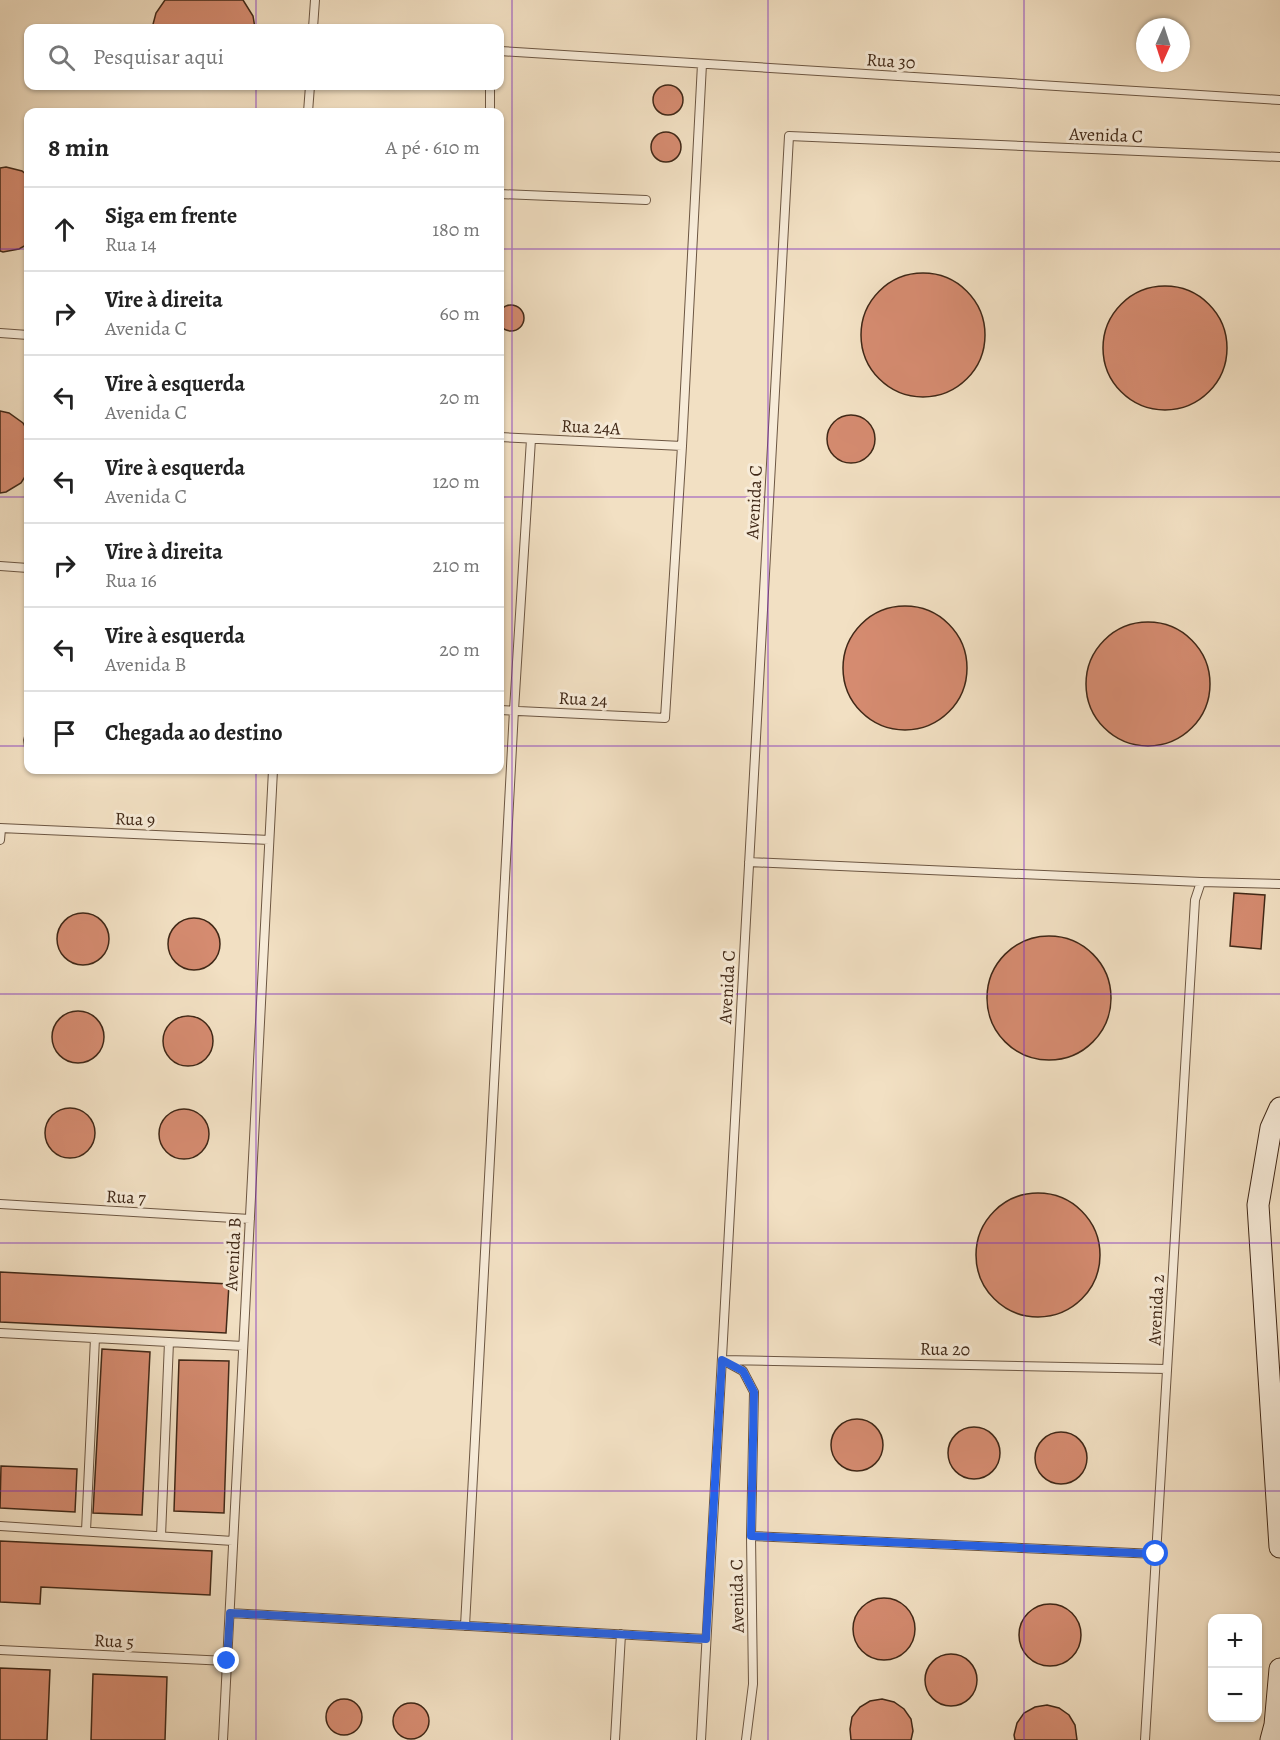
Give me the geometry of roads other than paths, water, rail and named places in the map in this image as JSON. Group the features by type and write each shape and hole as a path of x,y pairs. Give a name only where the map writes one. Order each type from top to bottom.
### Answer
{"main road":[{"path":"1280,1108 1271,1128 1258,1205 1280,1547"},
{"path":"1271,1740 1275,1725 1280,1669"}],"lane":[{"path":"313,24 315,0"},
{"name":"Rua 30","path":"504,51 1280,100"},
{"path":"682,446 702,64"},
{"path":"308,108 310,90"},
{"path":"490,90 490,108"},
{"name":"Avenida C","path":"701,1740 789,136 1280,157"},
{"path":"504,194 646,200"},
{"path":"0,333 24,335"},
{"name":"Rua 24A","path":"504,437 682,446"},
{"path":"465,1626 514,710 531,439"},
{"name":"Rua 24","path":"504,710 665,718 682,446"},
{"path":"0,566 24,568"},
{"name":"Avenida B","path":"223,1740 273,774"},
{"path":"0,828 0,840"},
{"name":"Rua 9","path":"0,828 269,840"},
{"path":"749,862 1280,884"},
{"name":"Avenida 2","path":"1145,1740 1195,900 1201,882"},
{"name":"Rua 7","path":"0,1204 250,1219"},
{"path":"0,1333 243,1346"},
{"path":"86,1531 94,1338"},
{"path":"161,1536 169,1342"},
{"name":"Avenida C","path":"722,1360 743,1371 754,1392 751,1536 753,1684 746,1740"},
{"name":"Rua 20","path":"722,1360 1167,1369"},
{"path":"0,1526 233,1540"},
{"path":"751,1536 1156,1554"},
{"path":"230,1613 706,1639"},
{"path":"615,1740 621,1634"},
{"name":"Rua 5","path":"0,1650 227,1661"}]}
